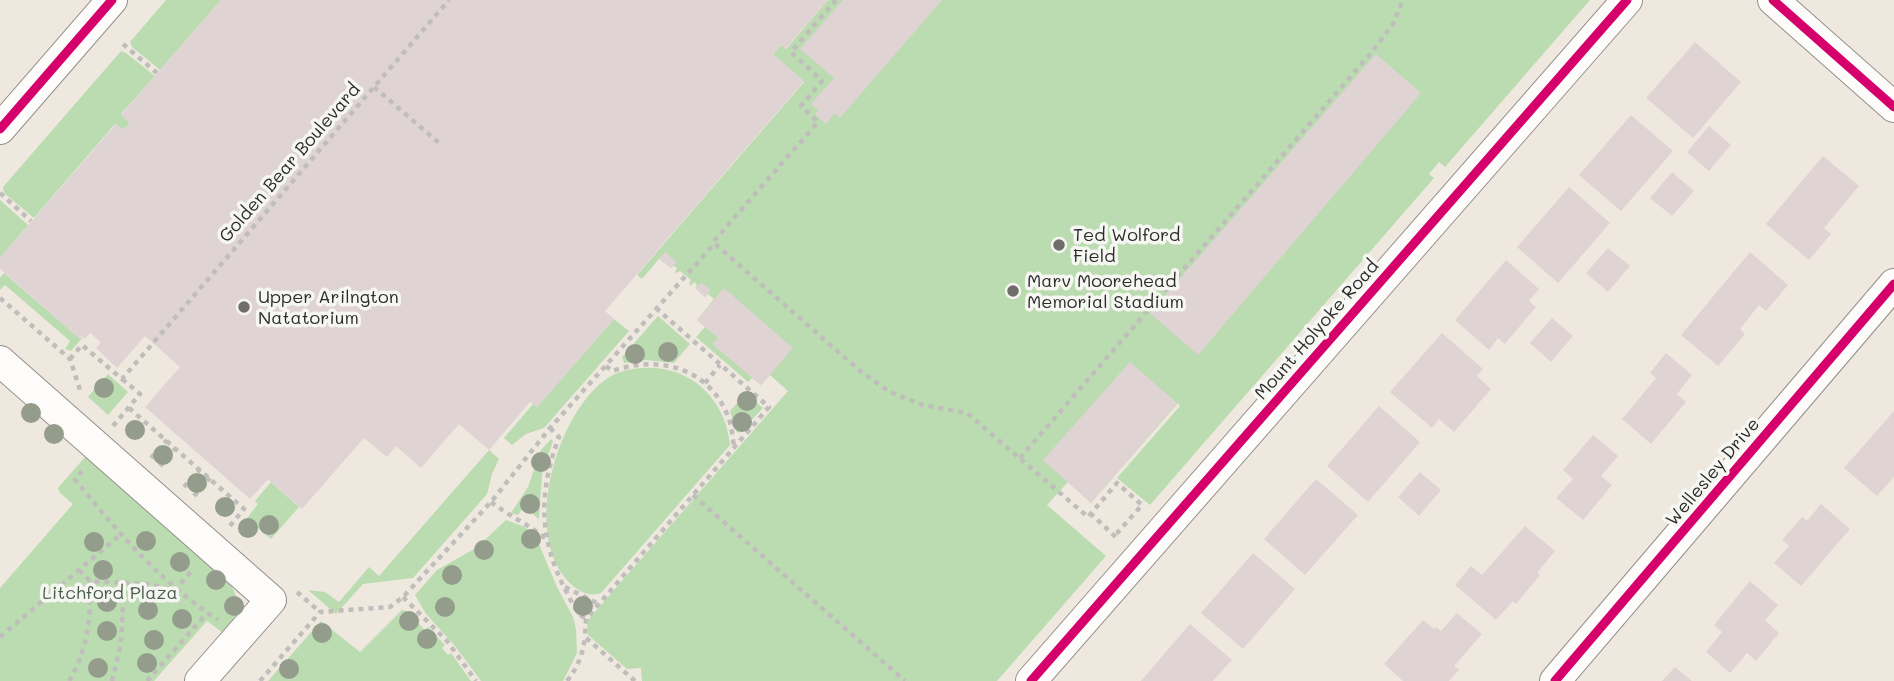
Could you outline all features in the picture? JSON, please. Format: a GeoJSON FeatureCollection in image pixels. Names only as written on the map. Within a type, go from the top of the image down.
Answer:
{"type":"FeatureCollection","features":[{"type":"Feature","properties":{"kind":"street"},"geometry":{"type":"LineString","coordinates":[[0,129],[112,0]]}},
{"type":"Feature","properties":{"kind":"street","name":"Mount Holyoke Road"},"geometry":{"type":"LineString","coordinates":[[1031,681],[1626,0]]}},
{"type":"Feature","properties":{"kind":"street"},"geometry":{"type":"LineString","coordinates":[[1773,0],[1894,107]]}},
{"type":"Feature","properties":{"kind":"street","name":"Wellesley Drive"},"geometry":{"type":"LineString","coordinates":[[1555,681],[1894,284]]}},
{"type":"Feature","properties":{"kind":"street"},"geometry":{"type":"LineString","coordinates":[[0,360],[271,600],[200,681]]}},
{"type":"Feature","properties":{"kind":"path"},"geometry":{"type":"LineString","coordinates":[[260,681],[320,612],[390,607],[403,597],[491,502],[550,428],[715,243],[713,242],[818,122],[801,106],[822,80],[791,52],[836,0]]}},
{"type":"Feature","properties":{"kind":"path"},"geometry":{"type":"LineString","coordinates":[[1020,458],[1371,53],[1393,24],[1403,0]]}},
{"type":"Feature","properties":{"kind":"path"},"geometry":{"type":"LineString","coordinates":[[123,44],[157,73]]}},
{"type":"Feature","properties":{"kind":"path"},"geometry":{"type":"LineString","coordinates":[[374,87],[439,143]]}},
{"type":"Feature","properties":{"kind":"path"},"geometry":{"type":"LineString","coordinates":[[0,193],[32,221]]}},
{"type":"Feature","properties":{"kind":"path"},"geometry":{"type":"LineString","coordinates":[[715,243],[870,378],[890,392],[923,405],[967,412],[1088,517],[1090,513],[1117,483],[1142,505],[1118,532],[1123,540],[1090,513]]}},
{"type":"Feature","properties":{"kind":"path"},"geometry":{"type":"LineString","coordinates":[[567,681],[582,657],[586,619],[769,407],[657,309]]}},
{"type":"Feature","properties":{"kind":"path"},"geometry":{"type":"LineString","coordinates":[[70,359],[82,345],[140,394],[111,429]]}},
{"type":"Feature","properties":{"kind":"path"},"geometry":{"type":"LineString","coordinates":[[606,366],[612,372],[647,363],[671,365],[690,373],[718,396],[729,416],[734,447]]}},
{"type":"Feature","properties":{"kind":"path"},"geometry":{"type":"LineString","coordinates":[[705,383],[720,365]]}},
{"type":"Feature","properties":{"kind":"path"},"geometry":{"type":"LineString","coordinates":[[129,408],[244,509],[227,530]]}},
{"type":"Feature","properties":{"kind":"path"},"geometry":{"type":"LineString","coordinates":[[550,428],[559,437],[548,466],[544,529],[552,563],[578,614],[586,619]]}},
{"type":"Feature","properties":{"kind":"path"},"geometry":{"type":"LineString","coordinates":[[148,461],[167,440]]}},
{"type":"Feature","properties":{"kind":"path"},"geometry":{"type":"LineString","coordinates":[[157,469],[176,448]]}},
{"type":"Feature","properties":{"kind":"path"},"geometry":{"type":"LineString","coordinates":[[181,490],[200,469]]}},
{"type":"Feature","properties":{"kind":"path"},"geometry":{"type":"LineString","coordinates":[[83,470],[75,480],[121,534],[175,590],[241,635]]}},
{"type":"Feature","properties":{"kind":"path"},"geometry":{"type":"LineString","coordinates":[[191,499],[210,478]]}},
{"type":"Feature","properties":{"kind":"path"},"geometry":{"type":"LineString","coordinates":[[693,495],[905,681]]}},
{"type":"Feature","properties":{"kind":"path"},"geometry":{"type":"LineString","coordinates":[[491,502],[510,517],[529,524],[546,539]]}},
{"type":"Feature","properties":{"kind":"path"},"geometry":{"type":"LineString","coordinates":[[0,637],[121,534]]}},
{"type":"Feature","properties":{"kind":"path"},"geometry":{"type":"LineString","coordinates":[[175,590],[196,566]]}},
{"type":"Feature","properties":{"kind":"path"},"geometry":{"type":"LineString","coordinates":[[69,681],[79,662],[88,633],[90,615],[90,581],[79,569]]}},
{"type":"Feature","properties":{"kind":"path"},"geometry":{"type":"LineString","coordinates":[[90,581],[149,584],[175,590]]}},
{"type":"Feature","properties":{"kind":"path"},"geometry":{"type":"LineString","coordinates":[[112,681],[121,643],[124,582]]}},
{"type":"Feature","properties":{"kind":"path"},"geometry":{"type":"LineString","coordinates":[[564,587],[599,604]]}},
{"type":"Feature","properties":{"kind":"path"},"geometry":{"type":"LineString","coordinates":[[403,597],[447,641],[476,681]]}},
{"type":"Feature","properties":{"kind":"path"},"geometry":{"type":"LineString","coordinates":[[147,681],[207,612]]}},
{"type":"Feature","properties":{"kind":"path"},"geometry":{"type":"LineString","coordinates":[[585,638],[635,681]]}},
{"type":"Feature","properties":{"kind":"green space"},"geometry":{"type":"Polygon","coordinates":[[[166,0],[221,0],[160,70],[132,47],[130,42],[166,0]]]}},
{"type":"Feature","properties":{"kind":"green space","name":"Marv Moorehead Memorial Stadium"},"geometry":{"type":"Polygon","coordinates":[[[828,0],[1590,0],[1445,167],[1439,162],[1429,174],[1434,178],[1150,505],[1117,478],[1180,406],[1178,403],[1091,503],[1068,482],[1047,505],[1106,556],[997,681],[642,681],[641,668],[627,669],[588,635],[587,621],[788,391],[770,375],[761,385],[752,378],[748,382],[696,337],[705,327],[697,320],[714,299],[708,294],[705,297],[695,288],[697,285],[694,282],[691,286],[691,280],[680,271],[675,272],[677,268],[671,268],[659,259],[642,279],[637,275],[804,82],[773,54],[781,45],[786,49],[828,0]]]}},
{"type":"Feature","properties":{"kind":"green space"},"geometry":{"type":"Polygon","coordinates":[[[121,51],[155,76],[121,114],[130,123],[123,130],[115,124],[34,218],[4,193],[3,187],[121,51]]]}},
{"type":"Feature","properties":{"kind":"green space"},"geometry":{"type":"Polygon","coordinates":[[[0,200],[28,225],[0,258],[0,200]]]}},
{"type":"Feature","properties":{"kind":"green space"},"geometry":{"type":"Polygon","coordinates":[[[4,273],[79,338],[83,337],[71,351],[65,349],[70,341],[5,285],[0,290],[0,278],[4,273]]]}},
{"type":"Feature","properties":{"kind":"green space"},"geometry":{"type":"Polygon","coordinates":[[[658,316],[690,344],[674,363],[645,360],[624,363],[622,357],[658,316]]]}},
{"type":"Feature","properties":{"kind":"green space"},"geometry":{"type":"Polygon","coordinates":[[[614,319],[629,331],[544,428],[526,434],[512,445],[504,438],[533,404],[537,407],[614,319]]]}},
{"type":"Feature","properties":{"kind":"green space"},"geometry":{"type":"Polygon","coordinates":[[[656,368],[685,376],[707,393],[723,416],[730,445],[601,593],[586,593],[577,589],[559,569],[549,543],[546,514],[558,451],[571,422],[587,398],[605,380],[630,369],[656,368]]]}},
{"type":"Feature","properties":{"kind":"green space"},"geometry":{"type":"Polygon","coordinates":[[[108,374],[128,392],[108,415],[88,397],[108,374]]]}},
{"type":"Feature","properties":{"kind":"green space"},"geometry":{"type":"Polygon","coordinates":[[[746,393],[763,408],[739,433],[730,411],[746,393]]]}},
{"type":"Feature","properties":{"kind":"green space"},"geometry":{"type":"Polygon","coordinates":[[[551,439],[553,441],[542,475],[539,519],[524,507],[518,515],[511,513],[528,487],[541,450],[551,439]]]}},
{"type":"Feature","properties":{"kind":"green space"},"geometry":{"type":"Polygon","coordinates":[[[489,450],[499,459],[487,494],[413,578],[363,584],[336,614],[308,590],[325,592],[339,602],[369,567],[379,576],[489,450]]]}},
{"type":"Feature","properties":{"kind":"green space","name":"Litchford Plaza"},"geometry":{"type":"Polygon","coordinates":[[[85,457],[226,578],[237,600],[236,613],[223,633],[207,621],[154,681],[0,681],[0,588],[73,504],[58,488],[85,457]]]}},
{"type":"Feature","properties":{"kind":"green space"},"geometry":{"type":"Polygon","coordinates":[[[271,482],[299,507],[271,539],[247,518],[258,504],[255,501],[271,482]]]}},
{"type":"Feature","properties":{"kind":"green space"},"geometry":{"type":"Polygon","coordinates":[[[506,520],[525,527],[536,537],[573,617],[577,653],[563,681],[481,681],[455,646],[426,614],[415,595],[437,570],[476,548],[506,520]]]}},
{"type":"Feature","properties":{"kind":"green space"},"geometry":{"type":"Polygon","coordinates":[[[402,610],[412,613],[420,620],[418,623],[425,630],[428,627],[445,645],[442,648],[448,655],[451,653],[471,681],[268,681],[321,621],[360,652],[402,610]]]}},
{"type":"Feature","properties":{"kind":"building"},"geometry":{"type":"Polygon","coordinates":[[[221,0],[828,0],[785,49],[781,45],[773,54],[804,81],[605,311],[614,319],[537,407],[530,402],[489,450],[459,424],[421,468],[396,446],[387,457],[364,438],[302,509],[268,479],[250,499],[145,407],[180,367],[145,336],[117,368],[96,348],[101,342],[90,333],[85,339],[81,336],[79,338],[0,269],[0,258],[116,124],[123,130],[130,123],[121,115],[221,0]]]}},
{"type":"Feature","properties":{"kind":"building"},"geometry":{"type":"Polygon","coordinates":[[[843,0],[942,0],[840,118],[835,113],[826,124],[815,114],[818,110],[811,104],[834,78],[800,49],[843,0]]]}},
{"type":"Feature","properties":{"kind":"building"},"geometry":{"type":"Polygon","coordinates":[[[1695,42],[1741,82],[1693,138],[1646,98],[1695,42]]]}},
{"type":"Feature","properties":{"kind":"building"},"geometry":{"type":"Polygon","coordinates":[[[1376,54],[1421,93],[1198,355],[1150,313],[1376,54]]]}},
{"type":"Feature","properties":{"kind":"building"},"geometry":{"type":"Polygon","coordinates":[[[1631,115],[1673,151],[1621,211],[1579,175],[1631,115]]]}},
{"type":"Feature","properties":{"kind":"building"},"geometry":{"type":"Polygon","coordinates":[[[1709,126],[1731,145],[1709,171],[1687,152],[1709,126]]]}},
{"type":"Feature","properties":{"kind":"building"},"geometry":{"type":"Polygon","coordinates":[[[1823,156],[1859,186],[1824,228],[1831,234],[1809,260],[1766,224],[1823,156]]]}},
{"type":"Feature","properties":{"kind":"building"},"geometry":{"type":"Polygon","coordinates":[[[1672,172],[1694,191],[1672,216],[1650,198],[1672,172]]]}},
{"type":"Feature","properties":{"kind":"building"},"geometry":{"type":"Polygon","coordinates":[[[1569,187],[1610,223],[1558,283],[1517,247],[1569,187]]]}},
{"type":"Feature","properties":{"kind":"building"},"geometry":{"type":"Polygon","coordinates":[[[1608,248],[1630,266],[1608,292],[1586,273],[1608,248]]]}},
{"type":"Feature","properties":{"kind":"building"},"geometry":{"type":"Polygon","coordinates":[[[665,252],[677,262],[671,268],[659,259],[665,252]]]}},
{"type":"Feature","properties":{"kind":"building"},"geometry":{"type":"Polygon","coordinates":[[[1750,252],[1788,285],[1766,311],[1759,305],[1740,329],[1745,334],[1718,366],[1681,335],[1750,252]]]}},
{"type":"Feature","properties":{"kind":"building"},"geometry":{"type":"Polygon","coordinates":[[[1506,260],[1539,289],[1529,301],[1536,307],[1505,344],[1498,338],[1489,350],[1455,320],[1506,260]]]}},
{"type":"Feature","properties":{"kind":"building"},"geometry":{"type":"Polygon","coordinates":[[[702,283],[711,290],[705,297],[695,288],[702,283]]]}},
{"type":"Feature","properties":{"kind":"building"},"geometry":{"type":"Polygon","coordinates":[[[724,288],[793,348],[761,385],[712,344],[718,338],[697,320],[724,288]]]}},
{"type":"Feature","properties":{"kind":"building"},"geometry":{"type":"Polygon","coordinates":[[[1552,318],[1573,336],[1551,362],[1530,343],[1552,318]]]}},
{"type":"Feature","properties":{"kind":"building"},"geometry":{"type":"Polygon","coordinates":[[[1442,333],[1483,369],[1477,376],[1491,389],[1454,432],[1439,419],[1432,428],[1390,392],[1442,333]]]}},
{"type":"Feature","properties":{"kind":"building"},"geometry":{"type":"Polygon","coordinates":[[[1666,353],[1692,375],[1677,394],[1686,402],[1651,444],[1622,419],[1656,378],[1650,373],[1666,353]]]}},
{"type":"Feature","properties":{"kind":"building"},"geometry":{"type":"Polygon","coordinates":[[[1130,362],[1177,403],[1091,503],[1043,460],[1130,362]]]}},
{"type":"Feature","properties":{"kind":"building"},"geometry":{"type":"Polygon","coordinates":[[[1379,406],[1420,442],[1368,502],[1327,466],[1379,406]]]}},
{"type":"Feature","properties":{"kind":"building"},"geometry":{"type":"Polygon","coordinates":[[[1894,411],[1894,477],[1877,496],[1844,468],[1894,411]]]}},
{"type":"Feature","properties":{"kind":"building"},"geometry":{"type":"Polygon","coordinates":[[[1593,435],[1618,456],[1601,476],[1612,485],[1583,520],[1556,498],[1573,479],[1563,470],[1593,435]]]}},
{"type":"Feature","properties":{"kind":"building"},"geometry":{"type":"Polygon","coordinates":[[[1420,472],[1441,490],[1419,516],[1398,497],[1420,472]]]}},
{"type":"Feature","properties":{"kind":"building"},"geometry":{"type":"Polygon","coordinates":[[[1316,479],[1358,515],[1305,575],[1264,539],[1316,479]]]}},
{"type":"Feature","properties":{"kind":"building"},"geometry":{"type":"Polygon","coordinates":[[[1821,504],[1850,529],[1801,586],[1774,563],[1789,546],[1782,540],[1802,517],[1807,521],[1821,504]]]}},
{"type":"Feature","properties":{"kind":"building"},"geometry":{"type":"Polygon","coordinates":[[[1525,526],[1555,551],[1537,573],[1540,575],[1516,604],[1513,601],[1496,620],[1455,585],[1471,566],[1482,575],[1525,526]]]}},
{"type":"Feature","properties":{"kind":"building"},"geometry":{"type":"Polygon","coordinates":[[[1253,553],[1295,589],[1243,649],[1201,613],[1253,553]]]}},
{"type":"Feature","properties":{"kind":"building"},"geometry":{"type":"Polygon","coordinates":[[[1750,581],[1778,605],[1765,620],[1779,633],[1756,661],[1747,653],[1730,673],[1706,652],[1722,632],[1714,625],[1750,581]]]}},
{"type":"Feature","properties":{"kind":"building"},"geometry":{"type":"Polygon","coordinates":[[[1457,613],[1482,634],[1454,666],[1459,670],[1449,681],[1403,681],[1384,664],[1423,620],[1441,631],[1457,613]]]}},
{"type":"Feature","properties":{"kind":"building"},"geometry":{"type":"Polygon","coordinates":[[[1190,624],[1232,660],[1213,681],[1141,681],[1190,624]]]}},
{"type":"Feature","properties":{"kind":"building"},"geometry":{"type":"Polygon","coordinates":[[[1675,667],[1692,681],[1662,681],[1675,667]]]}},
{"type":"Feature","properties":{"kind":"cycle path"},"geometry":{"type":"LineString","coordinates":[[0,129],[112,0]]}},
{"type":"Feature","properties":{"kind":"cycle path"},"geometry":{"type":"LineString","coordinates":[[1031,681],[1627,0]]}},
{"type":"Feature","properties":{"kind":"cycle path"},"geometry":{"type":"LineString","coordinates":[[1773,0],[1894,107]]}},
{"type":"Feature","properties":{"kind":"cycle path"},"geometry":{"type":"LineString","coordinates":[[1555,681],[1894,284]]}},
{"type":"Feature","properties":{"kind":"place","name":"Ted Wolford Field"},"geometry":{"type":"Point","coordinates":[1059,245]}},
{"type":"Feature","properties":{"kind":"place","name":"Marv Moorehead Memorial Stadium"},"geometry":{"type":"Point","coordinates":[1013,291]}},
{"type":"Feature","properties":{"kind":"place","name":"Upper Arilngton Natatorium"},"geometry":{"type":"Point","coordinates":[244,307]}}]}
